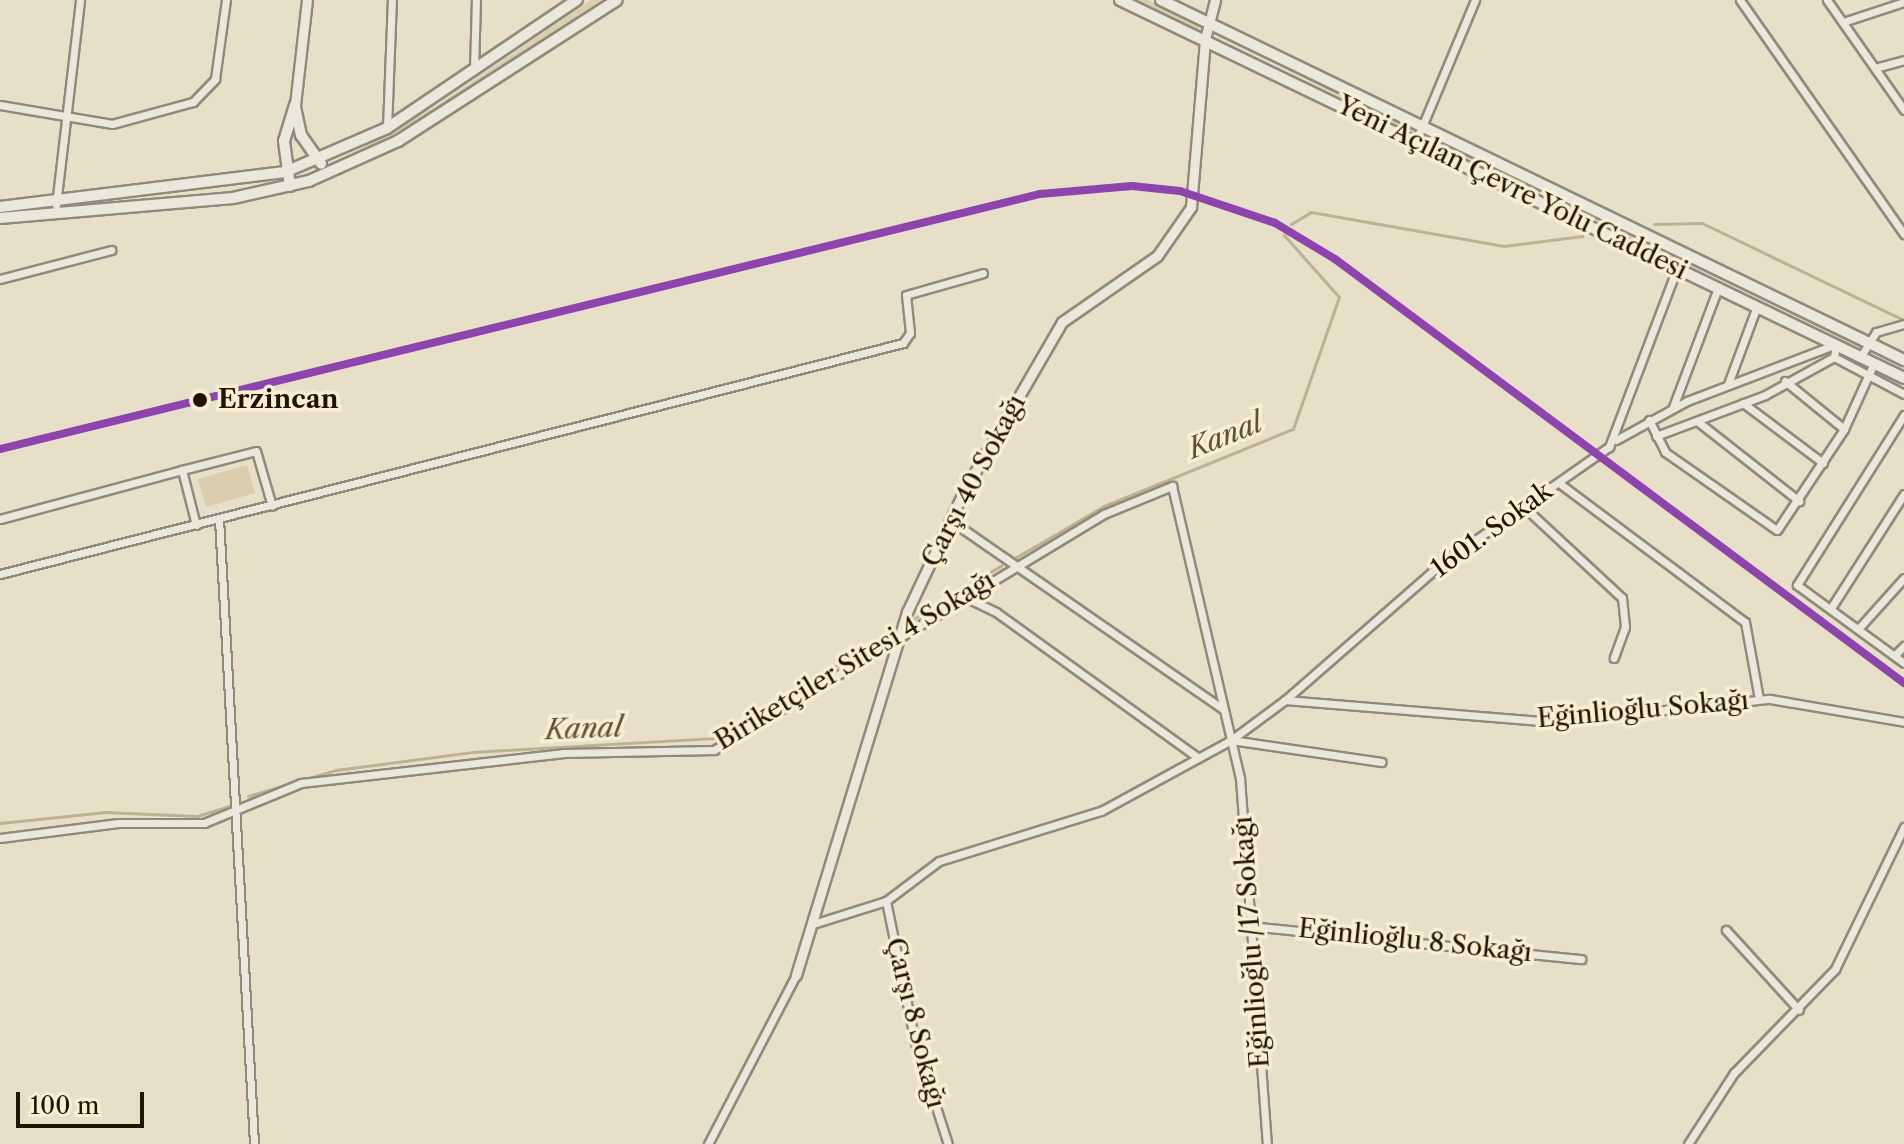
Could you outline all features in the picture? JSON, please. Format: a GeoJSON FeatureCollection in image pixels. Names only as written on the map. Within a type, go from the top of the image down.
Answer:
{"type":"FeatureCollection","features":[{"type":"Feature","properties":{"kind":"main road"},"geometry":{"type":"LineString","coordinates":[[0,207],[56,205],[285,172],[387,128],[474,73],[577,0]]}},
{"type":"Feature","properties":{"kind":"main road"},"geometry":{"type":"LineString","coordinates":[[0,218],[290,186],[324,175],[415,131],[617,0]]}},
{"type":"Feature","properties":{"kind":"main road","name":"Yeni Açılan Çevre Yolu Caddesi"},"geometry":{"type":"LineString","coordinates":[[1120,0],[1904,378]]}},
{"type":"Feature","properties":{"kind":"main road","name":"Yeni Açılan Çevre Yolu Caddesi"},"geometry":{"type":"LineString","coordinates":[[1161,0],[1904,360]]}},
{"type":"Feature","properties":{"kind":"main road"},"geometry":{"type":"LineString","coordinates":[[295,105],[301,135],[319,159],[324,175]]}},
{"type":"Feature","properties":{"kind":"main road"},"geometry":{"type":"LineString","coordinates":[[290,186],[285,172],[284,141],[295,105]]}},
{"type":"Feature","properties":{"kind":"street"},"geometry":{"type":"LineString","coordinates":[[56,205],[61,120],[80,0]]}},
{"type":"Feature","properties":{"kind":"street"},"geometry":{"type":"LineString","coordinates":[[0,105],[61,120],[124,122],[193,102],[215,79],[226,0]]}},
{"type":"Feature","properties":{"kind":"street"},"geometry":{"type":"LineString","coordinates":[[295,105],[307,0]]}},
{"type":"Feature","properties":{"kind":"street"},"geometry":{"type":"LineString","coordinates":[[387,128],[392,0]]}},
{"type":"Feature","properties":{"kind":"street"},"geometry":{"type":"LineString","coordinates":[[474,73],[476,0]]}},
{"type":"Feature","properties":{"kind":"street"},"geometry":{"type":"LineString","coordinates":[[556,14],[557,0]]}},
{"type":"Feature","properties":{"kind":"street","name":"Çarşı 40 Sokağı"},"geometry":{"type":"LineString","coordinates":[[796,975],[901,638],[950,520],[1062,322],[1157,256],[1183,225],[1198,179],[1205,39],[1215,0]]}},
{"type":"Feature","properties":{"kind":"street"},"geometry":{"type":"LineString","coordinates":[[1416,141],[1475,0]]}},
{"type":"Feature","properties":{"kind":"street"},"geometry":{"type":"LineString","coordinates":[[1740,0],[1904,234]]}},
{"type":"Feature","properties":{"kind":"street"},"geometry":{"type":"LineString","coordinates":[[1827,0],[1904,110]]}},
{"type":"Feature","properties":{"kind":"street"},"geometry":{"type":"LineString","coordinates":[[1843,22],[1904,2]]}},
{"type":"Feature","properties":{"kind":"street"},"geometry":{"type":"LineString","coordinates":[[1875,68],[1904,60]]}},
{"type":"Feature","properties":{"kind":"street"},"geometry":{"type":"LineString","coordinates":[[0,279],[111,250]]}},
{"type":"Feature","properties":{"kind":"street"},"geometry":{"type":"LineString","coordinates":[[1616,440],[1677,268]]}},
{"type":"Feature","properties":{"kind":"street"},"geometry":{"type":"LineString","coordinates":[[0,574],[903,343],[910,333],[906,295],[983,273]]}},
{"type":"Feature","properties":{"kind":"street"},"geometry":{"type":"LineString","coordinates":[[1673,407],[1718,288]]}},
{"type":"Feature","properties":{"kind":"street"},"geometry":{"type":"LineString","coordinates":[[1728,384],[1757,306]]}},
{"type":"Feature","properties":{"kind":"street"},"geometry":{"type":"LineString","coordinates":[[1861,356],[1880,329],[1904,324]]}},
{"type":"Feature","properties":{"kind":"street"},"geometry":{"type":"LineString","coordinates":[[1834,357],[1836,344]]}},
{"type":"Feature","properties":{"kind":"street","name":"1601. Sokak"},"geometry":{"type":"LineString","coordinates":[[813,924],[886,901],[939,861],[1093,815],[1196,756],[1231,740],[1285,700],[1441,564],[1616,440],[1673,407],[1836,344]]}},
{"type":"Feature","properties":{"kind":"street"},"geometry":{"type":"LineString","coordinates":[[1834,357],[1904,394]]}},
{"type":"Feature","properties":{"kind":"street"},"geometry":{"type":"LineString","coordinates":[[1656,436],[1743,403],[1834,357]]}},
{"type":"Feature","properties":{"kind":"street"},"geometry":{"type":"LineString","coordinates":[[1649,420],[1656,436],[1700,479],[1766,528],[1780,529],[1844,429],[1874,363]]}},
{"type":"Feature","properties":{"kind":"street"},"geometry":{"type":"LineString","coordinates":[[1785,381],[1844,429]]}},
{"type":"Feature","properties":{"kind":"street"},"geometry":{"type":"LineString","coordinates":[[1743,403],[1823,463]]}},
{"type":"Feature","properties":{"kind":"street"},"geometry":{"type":"LineString","coordinates":[[1904,415],[1797,585],[1904,663]]}},
{"type":"Feature","properties":{"kind":"street"},"geometry":{"type":"LineString","coordinates":[[1697,421],[1799,501]]}},
{"type":"Feature","properties":{"kind":"street"},"geometry":{"type":"LineString","coordinates":[[0,519],[256,451],[272,506]]}},
{"type":"Feature","properties":{"kind":"street"},"geometry":{"type":"LineString","coordinates":[[182,470],[196,525]]}},
{"type":"Feature","properties":{"kind":"street"},"geometry":{"type":"LineString","coordinates":[[1559,483],[1745,622],[1759,699]]}},
{"type":"Feature","properties":{"kind":"street","name":"Biriketçiler Sitesi 4 Sokağı"},"geometry":{"type":"LineString","coordinates":[[0,838],[118,823],[204,823],[301,783],[564,753],[714,750],[1015,566],[1118,507],[1172,486]]}},
{"type":"Feature","properties":{"kind":"street","name":"Eğinlioğlu /17 Sokağı"},"geometry":{"type":"LineString","coordinates":[[1172,486],[1231,740],[1250,926],[1267,1144]]}},
{"type":"Feature","properties":{"kind":"street"},"geometry":{"type":"LineString","coordinates":[[1831,608],[1904,494]]}},
{"type":"Feature","properties":{"kind":"street"},"geometry":{"type":"LineString","coordinates":[[1523,506],[1622,598],[1625,627],[1614,658]]}},
{"type":"Feature","properties":{"kind":"street"},"geometry":{"type":"LineString","coordinates":[[219,519],[240,808],[254,1144]]}},
{"type":"Feature","properties":{"kind":"street"},"geometry":{"type":"LineString","coordinates":[[950,520],[1224,710]]}},
{"type":"Feature","properties":{"kind":"street"},"geometry":{"type":"LineString","coordinates":[[1859,628],[1904,578]]}},
{"type":"Feature","properties":{"kind":"street"},"geometry":{"type":"LineString","coordinates":[[963,596],[996,612],[1196,756]]}},
{"type":"Feature","properties":{"kind":"street"},"geometry":{"type":"LineString","coordinates":[[1895,655],[1904,646]]}},
{"type":"Feature","properties":{"kind":"street","name":"Eğinlioğlu Sokağı"},"geometry":{"type":"LineString","coordinates":[[1285,700],[1553,722],[1759,699],[1904,722]]}},
{"type":"Feature","properties":{"kind":"street"},"geometry":{"type":"LineString","coordinates":[[1231,740],[1381,762]]}},
{"type":"Feature","properties":{"kind":"street"},"geometry":{"type":"LineString","coordinates":[[1688,1144],[1734,1073],[1799,1010],[1835,969],[1904,827]]}},
{"type":"Feature","properties":{"kind":"street","name":"Çarşı 8 Sokağı"},"geometry":{"type":"LineString","coordinates":[[886,901],[915,1042],[948,1144]]}},
{"type":"Feature","properties":{"kind":"street","name":"Eğinlioğlu 8 Sokağı"},"geometry":{"type":"LineString","coordinates":[[1250,926],[1581,959]]}},
{"type":"Feature","properties":{"kind":"street"},"geometry":{"type":"LineString","coordinates":[[1726,930],[1799,1010]]}},
{"type":"Feature","properties":{"kind":"street"},"geometry":{"type":"LineString","coordinates":[[708,1144],[796,975]]}},
{"type":"Feature","properties":{"kind":"shaded area"},"geometry":{"type":"Polygon","coordinates":[[[591,0],[601,0],[435,112],[328,167],[432,109],[591,0]]]}},
{"type":"Feature","properties":{"kind":"shaded area"},"geometry":{"type":"Polygon","coordinates":[[[1135,0],[1148,0],[1201,25],[1197,30],[1135,0]]]}},
{"type":"Feature","properties":{"kind":"shaded area"},"geometry":{"type":"Polygon","coordinates":[[[1211,30],[1416,130],[1414,135],[1211,30]]]}},
{"type":"Feature","properties":{"kind":"shaded area"},"geometry":{"type":"Polygon","coordinates":[[[1425,133],[1500,169],[1498,173],[1423,137],[1425,133]]]}},
{"type":"Feature","properties":{"kind":"shaded area"},"geometry":{"type":"Polygon","coordinates":[[[1508,172],[1863,344],[1860,348],[1508,172]]]}},
{"type":"Feature","properties":{"kind":"shaded area"},"geometry":{"type":"Polygon","coordinates":[[[247,465],[255,493],[206,507],[198,479],[247,465]]]}},
{"type":"Feature","properties":{"kind":"waterway","name":"Kanal"},"geometry":{"type":"LineString","coordinates":[[1291,224],[1311,212],[1504,246],[1582,236]]}},
{"type":"Feature","properties":{"kind":"waterway","name":"Kanal"},"geometry":{"type":"LineString","coordinates":[[1654,224],[1702,223],[1904,320]]}},
{"type":"Feature","properties":{"kind":"waterway","name":"Kanal"},"geometry":{"type":"LineString","coordinates":[[1015,558],[1104,506],[1293,429],[1339,297],[1284,235]]}},
{"type":"Feature","properties":{"kind":"waterway","name":"Kanal"},"geometry":{"type":"LineString","coordinates":[[912,620],[1002,565]]}},
{"type":"Feature","properties":{"kind":"waterway","name":"Kanal"},"geometry":{"type":"LineString","coordinates":[[248,796],[336,770],[472,752],[713,738],[895,631]]}},
{"type":"Feature","properties":{"kind":"waterway","name":"Kanal"},"geometry":{"type":"LineString","coordinates":[[0,823],[105,812],[197,816],[232,805]]}},
{"type":"Feature","properties":{"kind":"transit line"},"geometry":{"type":"LineString","coordinates":[[0,449],[1040,194],[1132,186],[1180,191],[1275,223],[1335,259],[1904,683]]}},
{"type":"Feature","properties":{"kind":"place","name":"Erzincan"},"geometry":{"type":"Point","coordinates":[200,400]}}]}
